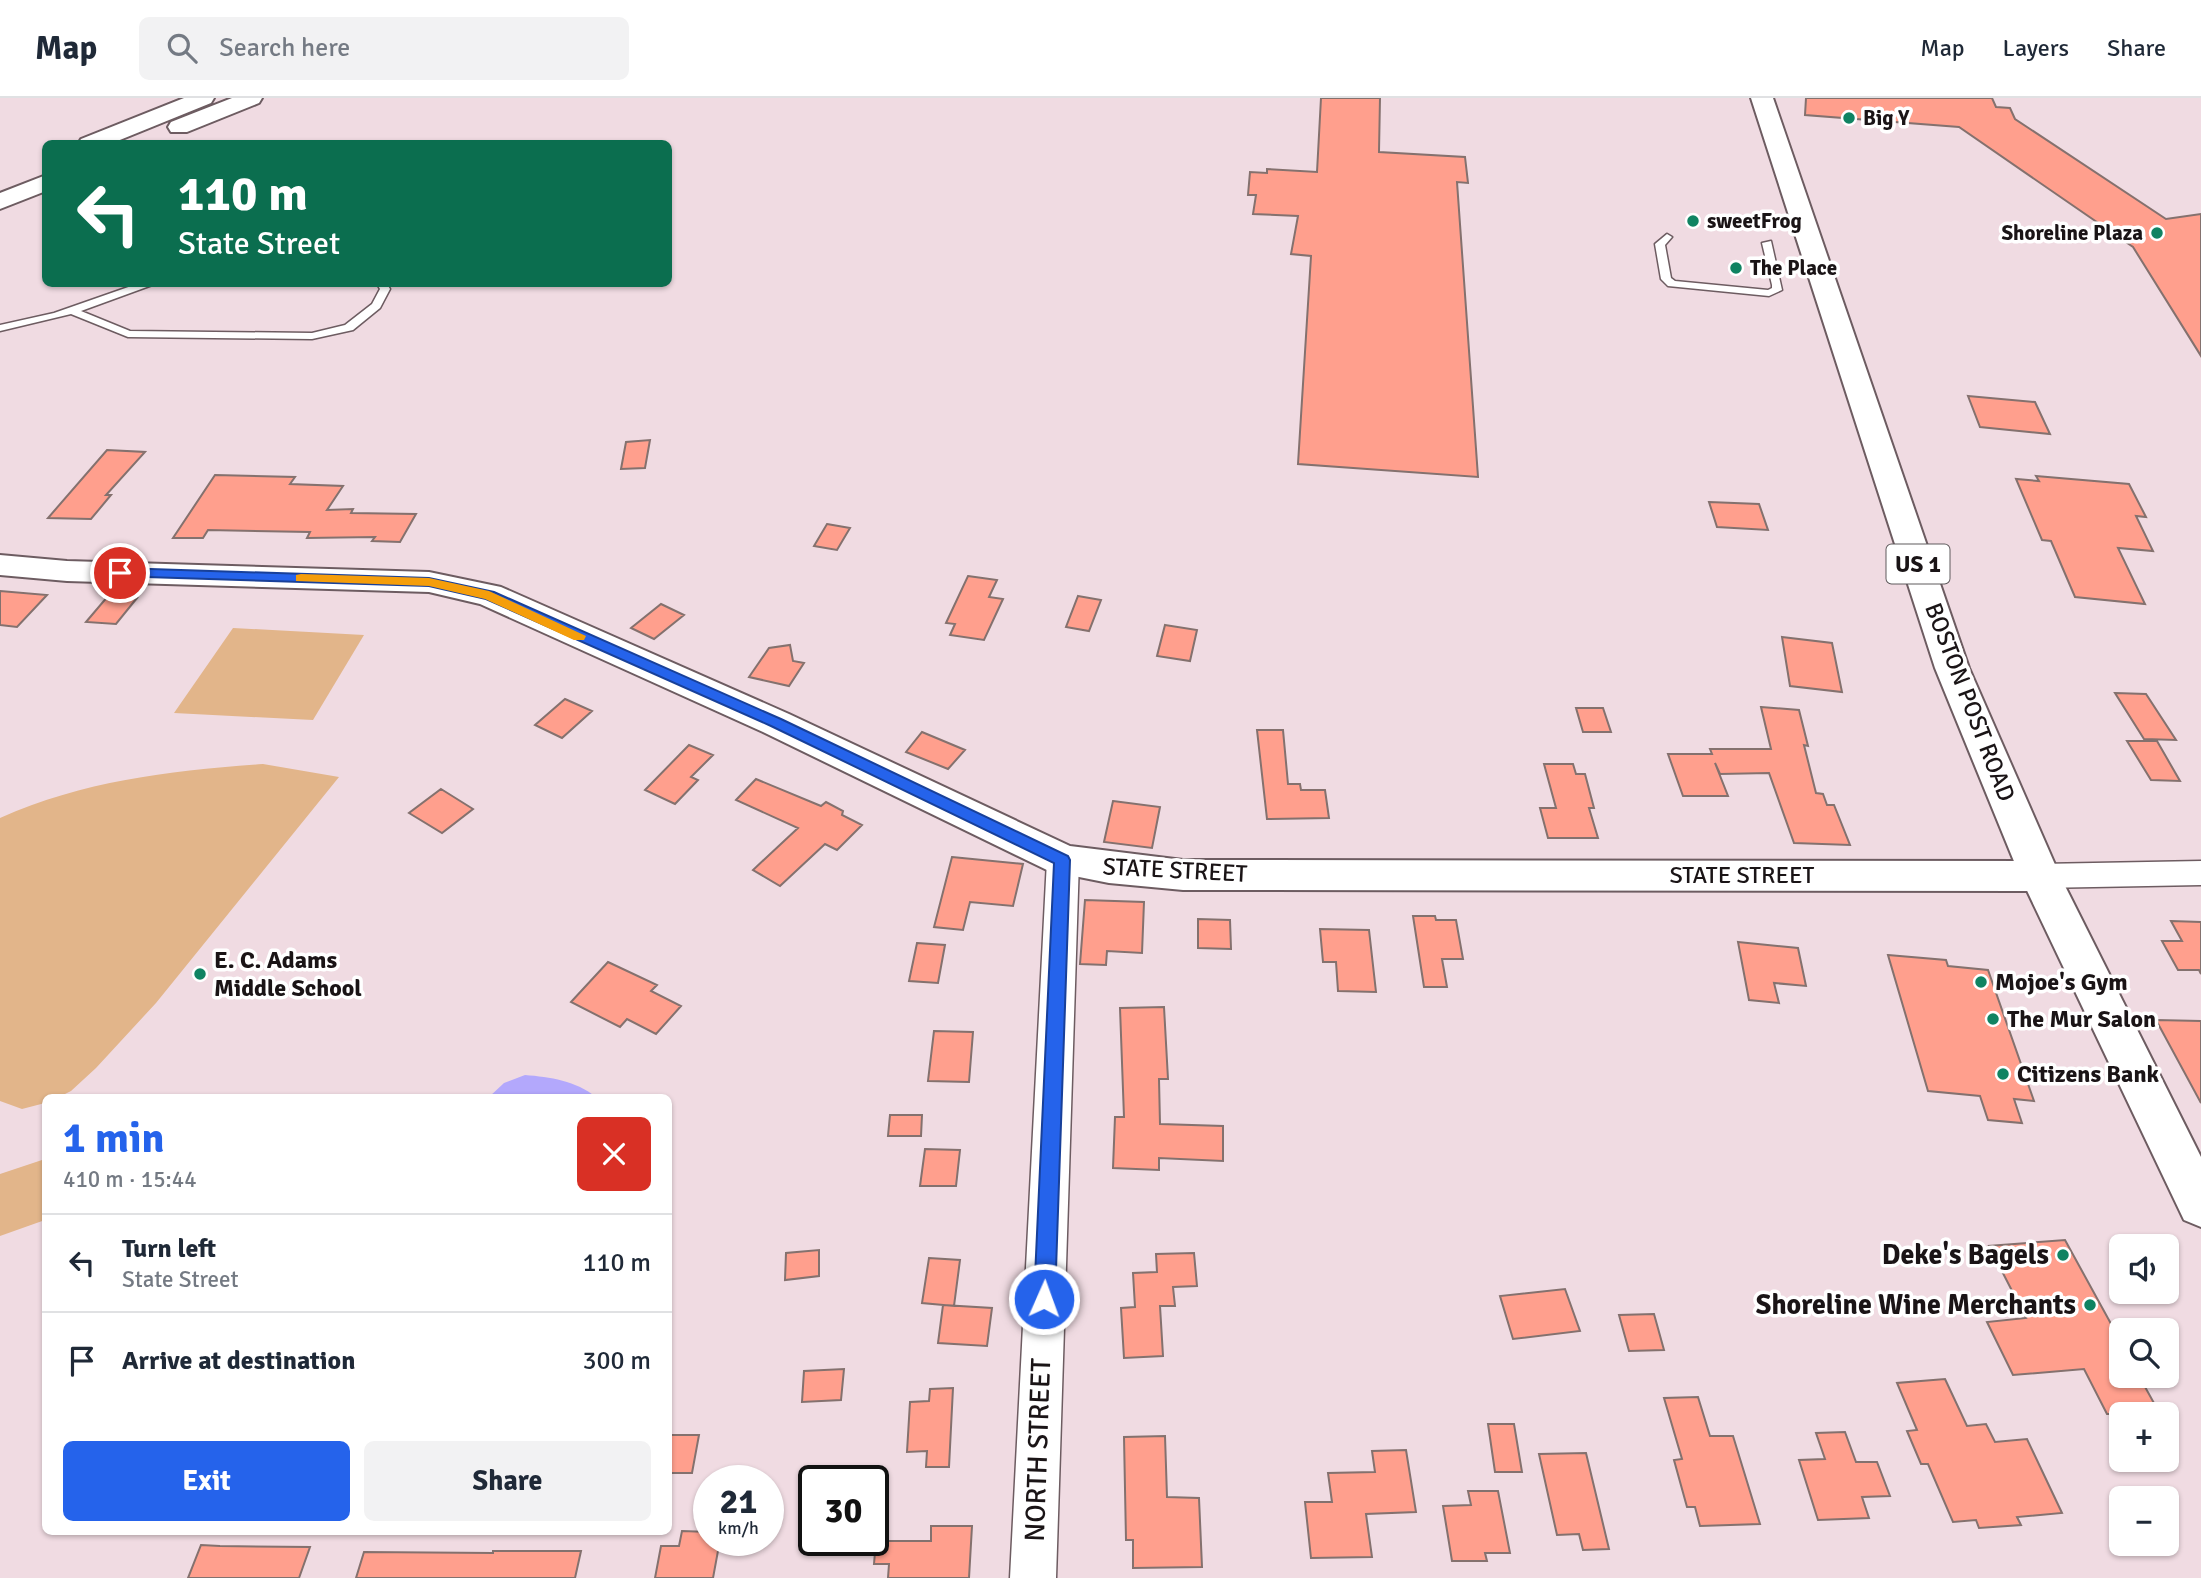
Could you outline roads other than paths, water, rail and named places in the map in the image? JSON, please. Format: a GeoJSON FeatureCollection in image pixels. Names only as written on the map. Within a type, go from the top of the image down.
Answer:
{"type":"FeatureCollection","features":[{"type":"Feature","properties":{"kind":"main road"},"geometry":{"type":"LineString","coordinates":[[99,140],[203,98]]}},
{"type":"Feature","properties":{"kind":"main road"},"geometry":{"type":"LineString","coordinates":[[148,140],[250,98]]}},
{"type":"Feature","properties":{"kind":"main road","name":"BOSTON POST ROAD"},"geometry":{"type":"LineString","coordinates":[[1762,98],[1952,668],[2040,876],[2201,1205]]}},
{"type":"Feature","properties":{"kind":"main road"},"geometry":{"type":"LineString","coordinates":[[0,181],[42,164]]}},
{"type":"Feature","properties":{"kind":"main road"},"geometry":{"type":"LineString","coordinates":[[0,202],[42,184]]}},
{"type":"Feature","properties":{"kind":"main road","name":"STATE STREET"},"geometry":{"type":"LineString","coordinates":[[0,565],[67,571],[429,582],[489,595],[776,723],[1062,860],[1109,868],[1183,874],[2040,876]]}},
{"type":"Feature","properties":{"kind":"street","name":"NORTH STREET"},"geometry":{"type":"LineString","coordinates":[[1033,1578],[1062,860]]}},
{"type":"Feature","properties":{"kind":"street","name":"STATE STREET"},"geometry":{"type":"LineString","coordinates":[[2040,876],[2201,873]]}},
{"type":"Feature","properties":{"kind":"lane"},"geometry":{"type":"LineString","coordinates":[[1667,237],[1660,244],[1666,279],[1672,284],[1769,293],[1777,290],[1777,285],[1767,243]]}},
{"type":"Feature","properties":{"kind":"lane"},"geometry":{"type":"LineString","coordinates":[[0,328],[72,311],[135,287]]}},
{"type":"Feature","properties":{"kind":"lane"},"geometry":{"type":"LineString","coordinates":[[72,311],[128,334],[312,336],[349,328],[376,306],[384,287]]}},
{"type":"Feature","properties":{"kind":"place","name":"Big Y"},"geometry":{"type":"Point","coordinates":[1849,118]}},
{"type":"Feature","properties":{"kind":"place","name":"sweetFrog"},"geometry":{"type":"Point","coordinates":[1693,221]}},
{"type":"Feature","properties":{"kind":"place","name":"Shoreline Plaza"},"geometry":{"type":"Point","coordinates":[2157,233]}},
{"type":"Feature","properties":{"kind":"place","name":"The Place"},"geometry":{"type":"Point","coordinates":[1736,268]}},
{"type":"Feature","properties":{"kind":"place","name":"E. C. Adams Middle School"},"geometry":{"type":"Point","coordinates":[200,974]}},
{"type":"Feature","properties":{"kind":"place","name":"Mojoe's Gym"},"geometry":{"type":"Point","coordinates":[1981,982]}},
{"type":"Feature","properties":{"kind":"place","name":"The Mur Salon"},"geometry":{"type":"Point","coordinates":[1993,1019]}},
{"type":"Feature","properties":{"kind":"place","name":"Citizens Bank"},"geometry":{"type":"Point","coordinates":[2003,1074]}},
{"type":"Feature","properties":{"kind":"place","name":"Deke's Bagels"},"geometry":{"type":"Point","coordinates":[2063,1255]}},
{"type":"Feature","properties":{"kind":"place","name":"Shoreline Wine Merchants"},"geometry":{"type":"Point","coordinates":[2090,1305]}}]}
